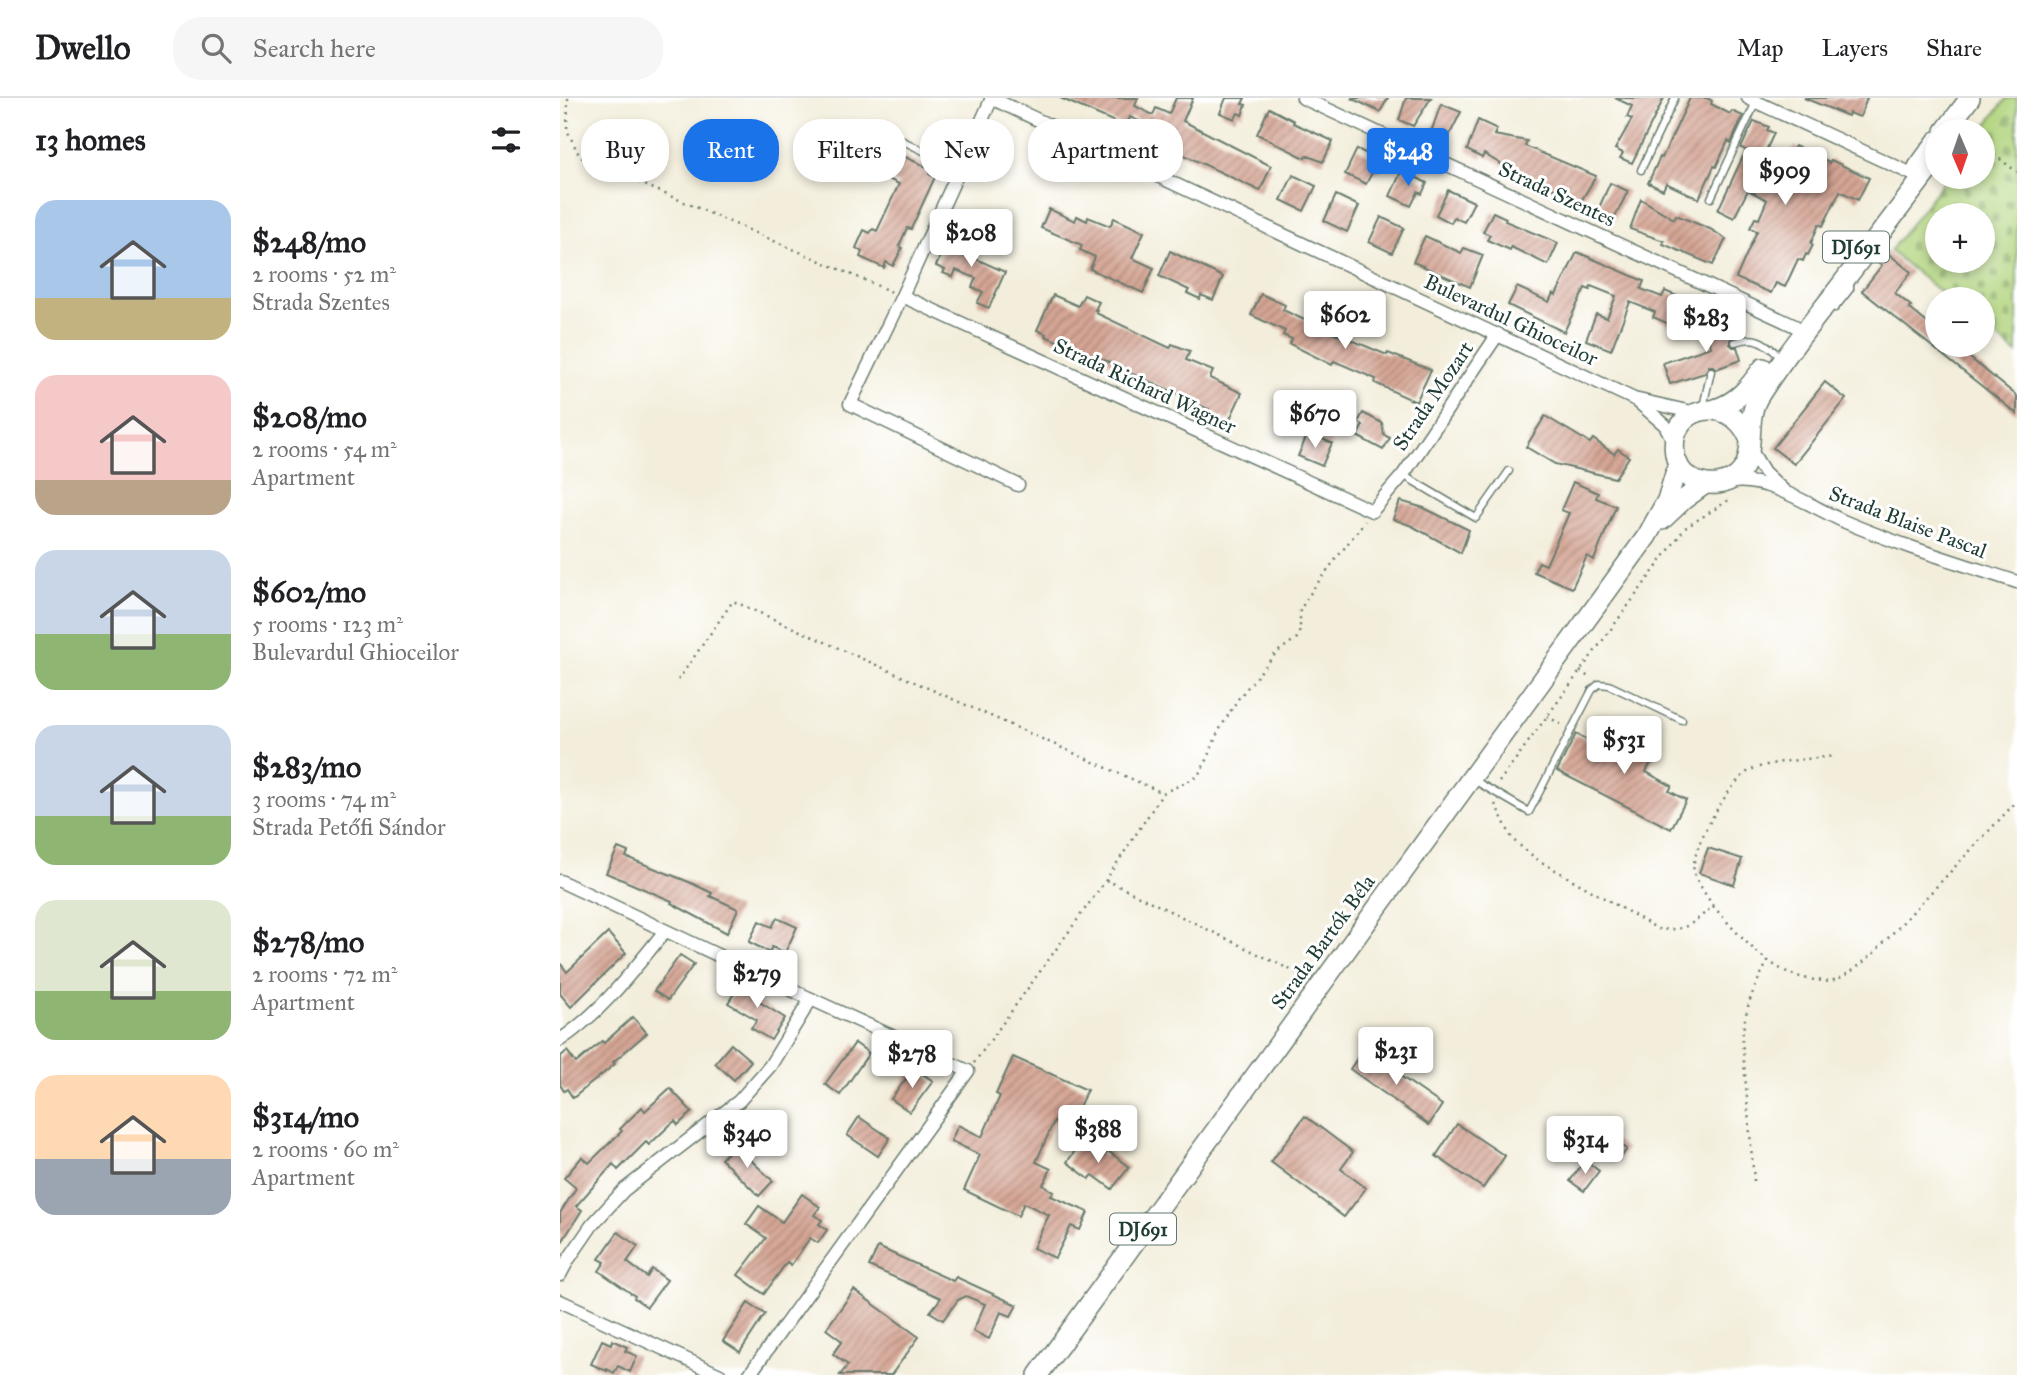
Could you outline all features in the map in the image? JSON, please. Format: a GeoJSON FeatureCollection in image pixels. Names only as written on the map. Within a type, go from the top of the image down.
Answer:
{"type":"FeatureCollection","features":[{"type":"Feature","properties":{"kind":"main road"},"geometry":{"type":"LineString","coordinates":[[1954,119],[1970,98]]}},
{"type":"Feature","properties":{"kind":"main road"},"geometry":{"type":"LineString","coordinates":[[1968,119],[1984,98]]}},
{"type":"Feature","properties":{"kind":"main road","name":"DJ691"},"geometry":{"type":"LineString","coordinates":[[1732,489],[1746,463],[1755,402],[1793,341],[1925,157]]}},
{"type":"Feature","properties":{"kind":"main road","name":"DJ691"},"geometry":{"type":"LineString","coordinates":[[1678,464],[1674,442],[1678,430],[1686,420],[1704,411],[1725,406],[1743,394],[1793,341],[1850,273],[1925,175]]}},
{"type":"Feature","properties":{"kind":"main road"},"geometry":{"type":"LineString","coordinates":[[1704,411],[1727,412],[1737,418],[1745,427],[1750,444]]}},
{"type":"Feature","properties":{"kind":"main road"},"geometry":{"type":"LineString","coordinates":[[1678,464],[1694,481],[1732,489]]}},
{"type":"Feature","properties":{"kind":"main road","name":"Strada Bartók Béla"},"geometry":{"type":"LineString","coordinates":[[1038,1375],[1647,536],[1667,500],[1678,464]]}},
{"type":"Feature","properties":{"kind":"main road","name":"Strada Bartók Béla"},"geometry":{"type":"LineString","coordinates":[[1647,536],[1683,500],[1705,484]]}},
{"type":"Feature","properties":{"kind":"street"},"geometry":{"type":"LineString","coordinates":[[983,119],[992,98]]}},
{"type":"Feature","properties":{"kind":"street","name":"Bulevardul Ghioceilor"},"geometry":{"type":"LineString","coordinates":[[992,98],[1634,399],[1665,425],[1674,442]]}},
{"type":"Feature","properties":{"kind":"street","name":"Strada Szentes"},"geometry":{"type":"LineString","coordinates":[[1303,98],[1793,341]]}},
{"type":"Feature","properties":{"kind":"street"},"geometry":{"type":"LineString","coordinates":[[1752,100],[1912,174]]}},
{"type":"Feature","properties":{"kind":"street"},"geometry":{"type":"LineString","coordinates":[[954,182],[850,404],[1018,485]]}},
{"type":"Feature","properties":{"kind":"street","name":"Strada Richard Wagner"},"geometry":{"type":"LineString","coordinates":[[902,296],[1373,511]]}},
{"type":"Feature","properties":{"kind":"street","name":"Strada Mozart"},"geometry":{"type":"LineString","coordinates":[[1373,511],[1403,475],[1498,334]]}},
{"type":"Feature","properties":{"kind":"street","name":"Bulevardul Ghioceilor"},"geometry":{"type":"LineString","coordinates":[[1634,399],[1704,411]]}},
{"type":"Feature","properties":{"kind":"street","name":"Strada Blaise Pascal"},"geometry":{"type":"LineString","coordinates":[[1750,444],[1764,472],[1787,493]]}},
{"type":"Feature","properties":{"kind":"street","name":"Strada Blaise Pascal"},"geometry":{"type":"LineString","coordinates":[[1732,489],[1740,481],[1787,493],[1843,521],[2017,582]]}},
{"type":"Feature","properties":{"kind":"street"},"geometry":{"type":"LineString","coordinates":[[560,881],[968,1071],[749,1375]]}},
{"type":"Feature","properties":{"kind":"street"},"geometry":{"type":"LineString","coordinates":[[560,1040],[592,1014],[665,931]]}},
{"type":"Feature","properties":{"kind":"street"},"geometry":{"type":"LineString","coordinates":[[560,1275],[592,1225],[624,1190],[739,1101],[770,1066],[811,999]]}},
{"type":"Feature","properties":{"kind":"street"},"geometry":{"type":"LineString","coordinates":[[560,1301],[720,1375]]}},
{"type":"Feature","properties":{"kind":"lane"},"geometry":{"type":"LineString","coordinates":[[1641,170],[1675,98]]}},
{"type":"Feature","properties":{"kind":"lane"},"geometry":{"type":"LineString","coordinates":[[1711,198],[1752,100]]}},
{"type":"Feature","properties":{"kind":"lane"},"geometry":{"type":"LineString","coordinates":[[1833,311],[1850,289],[1850,273]]}},
{"type":"Feature","properties":{"kind":"lane"},"geometry":{"type":"LineString","coordinates":[[1735,342],[1750,338],[1793,341]]}},
{"type":"Feature","properties":{"kind":"lane"},"geometry":{"type":"LineString","coordinates":[[1704,411],[1711,371]]}},
{"type":"Feature","properties":{"kind":"lane"},"geometry":{"type":"LineString","coordinates":[[1403,475],[1476,518],[1508,471]]}},
{"type":"Feature","properties":{"kind":"lane"},"geometry":{"type":"LineString","coordinates":[[1470,778],[1529,812],[1592,690],[1598,684],[1609,685],[1682,720]]}},
{"type":"Feature","properties":{"kind":"path"},"geometry":{"type":"LineString","coordinates":[[568,98],[567,130],[580,157],[902,296]]}},
{"type":"Feature","properties":{"kind":"path"},"geometry":{"type":"LineString","coordinates":[[1995,155],[2017,172]]}},
{"type":"Feature","properties":{"kind":"path"},"geometry":{"type":"LineString","coordinates":[[1713,906],[1684,928],[1658,929],[1538,860],[1513,840],[1495,805],[1492,791],[1685,528],[1732,489]]}},
{"type":"Feature","properties":{"kind":"path"},"geometry":{"type":"LineString","coordinates":[[968,1071],[1106,880],[1163,793],[1197,777],[1218,732],[1238,699],[1276,653],[1297,638],[1300,630],[1300,610],[1373,511]]}},
{"type":"Feature","properties":{"kind":"path"},"geometry":{"type":"LineString","coordinates":[[678,680],[733,601],[1163,793]]}},
{"type":"Feature","properties":{"kind":"path"},"geometry":{"type":"LineString","coordinates":[[1580,671],[1598,684]]}},
{"type":"Feature","properties":{"kind":"path"},"geometry":{"type":"LineString","coordinates":[[1547,716],[1571,730]]}},
{"type":"Feature","properties":{"kind":"path"},"geometry":{"type":"LineString","coordinates":[[1834,756],[1747,771],[1720,803],[1696,850],[1694,871],[1713,906],[1741,937],[1768,961],[1789,974],[1807,979],[1829,981],[1848,973],[1871,956],[2017,801]]}},
{"type":"Feature","properties":{"kind":"path"},"geometry":{"type":"LineString","coordinates":[[1106,880],[1297,973],[1317,989]]}},
{"type":"Feature","properties":{"kind":"path"},"geometry":{"type":"LineString","coordinates":[[1754,1181],[1742,1038],[1744,1016],[1750,996],[1768,961]]}},
{"type":"Feature","properties":{"kind":"green space"},"geometry":{"type":"Polygon","coordinates":[[[2007,98],[2017,98],[2017,354],[1995,336],[1995,287],[1934,287],[1890,251],[1925,206],[1925,273],[1995,273],[1995,203],[1927,203],[1938,189],[1995,189],[1995,119],[1991,119],[2007,98]]]}},
{"type":"Feature","properties":{"kind":"building"},"geometry":{"type":"Polygon","coordinates":[[[1060,98],[1138,98],[1135,106],[1153,115],[1156,108],[1169,114],[1176,98],[1193,98],[1183,121],[1130,117],[1108,119],[1060,98]]]}},
{"type":"Feature","properties":{"kind":"building"},"geometry":{"type":"Polygon","coordinates":[[[1226,98],[1245,98],[1242,104],[1246,105],[1242,115],[1238,113],[1235,119],[1220,113],[1226,98]]]}},
{"type":"Feature","properties":{"kind":"building"},"geometry":{"type":"Polygon","coordinates":[[[1351,98],[1388,98],[1380,112],[1351,98]]]}},
{"type":"Feature","properties":{"kind":"building"},"geometry":{"type":"Polygon","coordinates":[[[1406,98],[1431,98],[1413,126],[1399,120],[1406,98]]]}},
{"type":"Feature","properties":{"kind":"building"},"geometry":{"type":"Polygon","coordinates":[[[1615,98],[1664,98],[1632,163],[1620,158],[1623,153],[1615,149],[1632,119],[1627,117],[1632,106],[1615,98]]]}},
{"type":"Feature","properties":{"kind":"building"},"geometry":{"type":"Polygon","coordinates":[[[1690,98],[1707,98],[1712,101],[1711,104],[1730,114],[1732,111],[1743,116],[1731,143],[1728,141],[1716,167],[1714,166],[1699,199],[1666,183],[1663,190],[1648,183],[1690,98]]]}},
{"type":"Feature","properties":{"kind":"building"},"geometry":{"type":"Polygon","coordinates":[[[1804,98],[1867,98],[1860,117],[1849,113],[1848,116],[1804,98]]]}},
{"type":"Feature","properties":{"kind":"building"},"geometry":{"type":"Polygon","coordinates":[[[1441,104],[1461,112],[1446,142],[1430,135],[1441,104]]]}},
{"type":"Feature","properties":{"kind":"building"},"geometry":{"type":"Polygon","coordinates":[[[1269,108],[1294,121],[1293,123],[1333,141],[1323,162],[1306,155],[1305,158],[1257,134],[1269,108]]]}},
{"type":"Feature","properties":{"kind":"building"},"geometry":{"type":"Polygon","coordinates":[[[1478,120],[1497,129],[1494,135],[1527,141],[1525,146],[1596,176],[1580,203],[1514,172],[1484,154],[1482,158],[1467,150],[1478,120]]]}},
{"type":"Feature","properties":{"kind":"building"},"geometry":{"type":"Polygon","coordinates":[[[1183,121],[1271,166],[1260,191],[1183,154],[1183,121]]]}},
{"type":"Feature","properties":{"kind":"building"},"geometry":{"type":"Polygon","coordinates":[[[1754,121],[1769,127],[1767,130],[1774,133],[1758,168],[1779,178],[1795,146],[1829,163],[1831,160],[1869,178],[1858,200],[1840,191],[1823,226],[1819,224],[1808,255],[1806,254],[1803,261],[1798,259],[1785,287],[1776,283],[1771,293],[1736,278],[1757,231],[1750,228],[1755,218],[1759,219],[1767,200],[1748,190],[1734,218],[1718,210],[1746,150],[1741,148],[1754,121]]]}},
{"type":"Feature","properties":{"kind":"building"},"geometry":{"type":"Polygon","coordinates":[[[1357,149],[1382,161],[1377,173],[1373,171],[1366,184],[1345,174],[1357,149]]]}},
{"type":"Feature","properties":{"kind":"building"},"geometry":{"type":"Polygon","coordinates":[[[906,157],[920,164],[920,182],[933,182],[911,229],[907,228],[899,246],[902,248],[893,266],[886,262],[884,268],[860,257],[862,252],[856,248],[864,230],[870,233],[873,229],[877,231],[899,184],[895,182],[906,182],[906,157]]]}},
{"type":"Feature","properties":{"kind":"building"},"geometry":{"type":"Polygon","coordinates":[[[1402,170],[1427,183],[1422,194],[1418,192],[1411,206],[1390,196],[1402,170]]]}},
{"type":"Feature","properties":{"kind":"building"},"geometry":{"type":"Polygon","coordinates":[[[1293,175],[1316,186],[1304,211],[1281,200],[1293,175]]]}},
{"type":"Feature","properties":{"kind":"building"},"geometry":{"type":"Polygon","coordinates":[[[1610,183],[1628,191],[1614,219],[1597,212],[1610,183]]]}},
{"type":"Feature","properties":{"kind":"building"},"geometry":{"type":"Polygon","coordinates":[[[1448,190],[1474,202],[1464,222],[1454,217],[1451,223],[1436,215],[1448,190]]]}},
{"type":"Feature","properties":{"kind":"building"},"geometry":{"type":"Polygon","coordinates":[[[1336,195],[1359,206],[1347,232],[1324,221],[1336,195]]]}},
{"type":"Feature","properties":{"kind":"building"},"geometry":{"type":"Polygon","coordinates":[[[1641,199],[1674,219],[1676,215],[1726,239],[1713,265],[1663,244],[1664,241],[1630,229],[1641,199]]]}},
{"type":"Feature","properties":{"kind":"building"},"geometry":{"type":"Polygon","coordinates":[[[1049,209],[1075,221],[1077,216],[1087,221],[1088,217],[1110,226],[1114,218],[1144,232],[1132,258],[1154,268],[1143,293],[1090,269],[1095,257],[1080,250],[1082,245],[1041,228],[1049,209]]]}},
{"type":"Feature","properties":{"kind":"building"},"geometry":{"type":"Polygon","coordinates":[[[1493,212],[1506,218],[1505,221],[1558,243],[1548,265],[1511,247],[1510,250],[1487,240],[1490,235],[1483,232],[1493,212]]]}},
{"type":"Feature","properties":{"kind":"building"},"geometry":{"type":"Polygon","coordinates":[[[1381,217],[1404,228],[1392,253],[1369,242],[1381,217]]]}},
{"type":"Feature","properties":{"kind":"building"},"geometry":{"type":"Polygon","coordinates":[[[950,236],[978,249],[974,258],[1005,272],[989,308],[977,303],[983,292],[972,287],[976,278],[956,270],[953,277],[936,266],[950,236]]]}},
{"type":"Feature","properties":{"kind":"building"},"geometry":{"type":"Polygon","coordinates":[[[1425,236],[1461,253],[1464,248],[1483,255],[1470,287],[1413,262],[1425,236]]]}},
{"type":"Feature","properties":{"kind":"building"},"geometry":{"type":"Polygon","coordinates":[[[1170,251],[1223,277],[1213,300],[1201,295],[1200,299],[1187,293],[1189,290],[1159,276],[1170,251]]]}},
{"type":"Feature","properties":{"kind":"building"},"geometry":{"type":"Polygon","coordinates":[[[1885,251],[1911,272],[1895,293],[1925,321],[1925,341],[1862,291],[1882,265],[1877,262],[1885,251]]]}},
{"type":"Feature","properties":{"kind":"building"},"geometry":{"type":"Polygon","coordinates":[[[1577,252],[1644,281],[1641,289],[1662,297],[1665,291],[1691,302],[1678,328],[1653,317],[1655,312],[1630,302],[1611,350],[1586,340],[1596,314],[1607,318],[1616,296],[1591,286],[1590,290],[1585,288],[1564,332],[1508,305],[1517,287],[1549,302],[1553,293],[1556,295],[1577,252]]]}},
{"type":"Feature","properties":{"kind":"building"},"geometry":{"type":"Polygon","coordinates":[[[1261,294],[1285,305],[1283,310],[1313,324],[1431,370],[1416,402],[1375,383],[1376,379],[1334,361],[1332,365],[1290,344],[1292,339],[1283,335],[1285,331],[1251,315],[1261,294]]]}},
{"type":"Feature","properties":{"kind":"building"},"geometry":{"type":"Polygon","coordinates":[[[1053,295],[1078,306],[1084,295],[1099,302],[1096,313],[1170,348],[1172,344],[1190,351],[1186,360],[1213,371],[1210,378],[1242,393],[1229,421],[1180,397],[1181,395],[1118,368],[1119,366],[1045,336],[1046,334],[1037,330],[1053,295]]]}},
{"type":"Feature","properties":{"kind":"building"},"geometry":{"type":"Polygon","coordinates":[[[1727,317],[1733,337],[1730,344],[1737,347],[1741,360],[1716,369],[1709,366],[1705,373],[1670,384],[1663,363],[1711,347],[1703,325],[1727,317]]]}},
{"type":"Feature","properties":{"kind":"building"},"geometry":{"type":"Polygon","coordinates":[[[1945,357],[1969,357],[2017,396],[2017,414],[1945,357]]]}},
{"type":"Feature","properties":{"kind":"building"},"geometry":{"type":"Polygon","coordinates":[[[1825,382],[1846,399],[1794,464],[1773,448],[1825,382]]]}},
{"type":"Feature","properties":{"kind":"building"},"geometry":{"type":"Polygon","coordinates":[[[1363,413],[1382,423],[1384,435],[1390,438],[1383,450],[1357,436],[1363,425],[1358,422],[1363,413]]]}},
{"type":"Feature","properties":{"kind":"building"},"geometry":{"type":"Polygon","coordinates":[[[1545,416],[1590,443],[1593,439],[1614,454],[1618,449],[1629,457],[1615,478],[1555,464],[1526,447],[1545,416]]]}},
{"type":"Feature","properties":{"kind":"building"},"geometry":{"type":"Polygon","coordinates":[[[1308,433],[1332,443],[1322,466],[1298,456],[1308,433]]]}},
{"type":"Feature","properties":{"kind":"building"},"geometry":{"type":"Polygon","coordinates":[[[1573,482],[1598,493],[1596,498],[1616,506],[1594,560],[1587,556],[1572,588],[1534,572],[1539,562],[1546,565],[1569,513],[1561,510],[1573,482]]]}},
{"type":"Feature","properties":{"kind":"building"},"geometry":{"type":"Polygon","coordinates":[[[1400,501],[1424,508],[1469,530],[1461,553],[1412,526],[1393,519],[1400,501]]]}},
{"type":"Feature","properties":{"kind":"building"},"geometry":{"type":"Polygon","coordinates":[[[1634,729],[1661,743],[1646,772],[1672,786],[1669,791],[1686,800],[1671,829],[1557,771],[1576,734],[1620,756],[1634,729]]]}},
{"type":"Feature","properties":{"kind":"building"},"geometry":{"type":"Polygon","coordinates":[[[618,848],[628,852],[626,857],[689,882],[712,893],[710,896],[738,909],[727,933],[671,903],[672,901],[606,873],[618,848]]]}},
{"type":"Feature","properties":{"kind":"building"},"geometry":{"type":"Polygon","coordinates":[[[1708,848],[1742,859],[1734,885],[1699,873],[1708,848]]]}},
{"type":"Feature","properties":{"kind":"building"},"geometry":{"type":"Polygon","coordinates":[[[777,918],[797,927],[785,953],[772,947],[769,952],[749,942],[759,921],[772,927],[777,918]]]}},
{"type":"Feature","properties":{"kind":"building"},"geometry":{"type":"Polygon","coordinates":[[[608,933],[626,953],[571,1007],[560,994],[560,963],[567,972],[608,933]]]}},
{"type":"Feature","properties":{"kind":"building"},"geometry":{"type":"Polygon","coordinates":[[[680,955],[694,964],[668,1000],[654,991],[680,955]]]}},
{"type":"Feature","properties":{"kind":"building"},"geometry":{"type":"Polygon","coordinates":[[[742,981],[763,993],[758,1001],[785,1018],[771,1040],[751,1028],[757,1020],[728,1003],[742,981]]]}},
{"type":"Feature","properties":{"kind":"building"},"geometry":{"type":"Polygon","coordinates":[[[633,1017],[647,1033],[613,1062],[615,1064],[573,1098],[567,1089],[564,1091],[560,1085],[560,1057],[567,1051],[576,1063],[633,1017]]]}},
{"type":"Feature","properties":{"kind":"building"},"geometry":{"type":"Polygon","coordinates":[[[855,1043],[869,1053],[840,1095],[825,1084],[855,1043]]]}},
{"type":"Feature","properties":{"kind":"building"},"geometry":{"type":"Polygon","coordinates":[[[731,1044],[751,1061],[734,1080],[715,1063],[731,1044]]]}},
{"type":"Feature","properties":{"kind":"building"},"geometry":{"type":"Polygon","coordinates":[[[1363,1050],[1442,1105],[1429,1125],[1350,1069],[1363,1050]]]}},
{"type":"Feature","properties":{"kind":"building"},"geometry":{"type":"Polygon","coordinates":[[[1013,1057],[1087,1090],[1069,1128],[1054,1121],[1036,1162],[1051,1169],[1043,1185],[1054,1192],[1051,1196],[1088,1212],[1080,1230],[1071,1226],[1055,1258],[1033,1248],[1049,1215],[1024,1203],[1018,1216],[964,1190],[980,1155],[951,1141],[958,1125],[982,1137],[1000,1096],[996,1094],[1013,1057]]]}},
{"type":"Feature","properties":{"kind":"building"},"geometry":{"type":"Polygon","coordinates":[[[914,1068],[933,1081],[910,1112],[891,1099],[914,1068]]]}},
{"type":"Feature","properties":{"kind":"building"},"geometry":{"type":"Polygon","coordinates":[[[670,1088],[692,1112],[678,1125],[675,1121],[671,1124],[649,1145],[646,1142],[618,1170],[613,1164],[576,1206],[582,1210],[560,1245],[560,1213],[576,1188],[564,1178],[582,1157],[589,1163],[642,1107],[645,1111],[670,1088]]]}},
{"type":"Feature","properties":{"kind":"building"},"geometry":{"type":"Polygon","coordinates":[[[1305,1116],[1353,1152],[1341,1169],[1366,1188],[1344,1217],[1271,1162],[1305,1116]]]}},
{"type":"Feature","properties":{"kind":"building"},"geometry":{"type":"Polygon","coordinates":[[[859,1117],[890,1138],[878,1156],[847,1135],[859,1117]]]}},
{"type":"Feature","properties":{"kind":"building"},"geometry":{"type":"Polygon","coordinates":[[[1457,1124],[1505,1156],[1483,1188],[1436,1156],[1457,1124]]]}},
{"type":"Feature","properties":{"kind":"building"},"geometry":{"type":"Polygon","coordinates":[[[1606,1134],[1627,1149],[1619,1160],[1598,1145],[1606,1134]]]}},
{"type":"Feature","properties":{"kind":"building"},"geometry":{"type":"Polygon","coordinates":[[[1083,1140],[1104,1156],[1108,1151],[1129,1167],[1112,1189],[1093,1175],[1089,1179],[1067,1162],[1083,1140]]]}},
{"type":"Feature","properties":{"kind":"building"},"geometry":{"type":"Polygon","coordinates":[[[735,1145],[773,1181],[759,1196],[721,1159],[735,1145]]]}},
{"type":"Feature","properties":{"kind":"building"},"geometry":{"type":"Polygon","coordinates":[[[1585,1160],[1599,1171],[1584,1191],[1570,1181],[1585,1160]]]}},
{"type":"Feature","properties":{"kind":"building"},"geometry":{"type":"Polygon","coordinates":[[[802,1194],[820,1207],[814,1215],[822,1220],[819,1224],[827,1230],[818,1243],[810,1238],[791,1265],[787,1262],[764,1294],[738,1275],[766,1238],[746,1224],[759,1206],[782,1222],[802,1194]]]}},
{"type":"Feature","properties":{"kind":"building"},"geometry":{"type":"Polygon","coordinates":[[[618,1232],[638,1246],[627,1262],[647,1277],[652,1269],[667,1280],[647,1307],[599,1271],[605,1262],[599,1259],[618,1232]]]}},
{"type":"Feature","properties":{"kind":"building"},"geometry":{"type":"Polygon","coordinates":[[[878,1247],[953,1281],[956,1277],[1017,1305],[1011,1316],[1001,1312],[989,1339],[973,1331],[985,1304],[966,1296],[958,1300],[943,1320],[930,1312],[941,1298],[869,1266],[878,1247]]]}},
{"type":"Feature","properties":{"kind":"building"},"geometry":{"type":"Polygon","coordinates":[[[854,1290],[919,1337],[891,1375],[840,1375],[848,1365],[833,1354],[842,1341],[826,1329],[854,1290]]]}},
{"type":"Feature","properties":{"kind":"building"},"geometry":{"type":"Polygon","coordinates":[[[748,1303],[765,1314],[740,1352],[723,1341],[748,1303]]]}},
{"type":"Feature","properties":{"kind":"building"},"geometry":{"type":"Polygon","coordinates":[[[602,1340],[611,1344],[612,1340],[627,1347],[625,1351],[637,1356],[630,1372],[618,1366],[614,1373],[591,1364],[602,1340]]]}}]}
